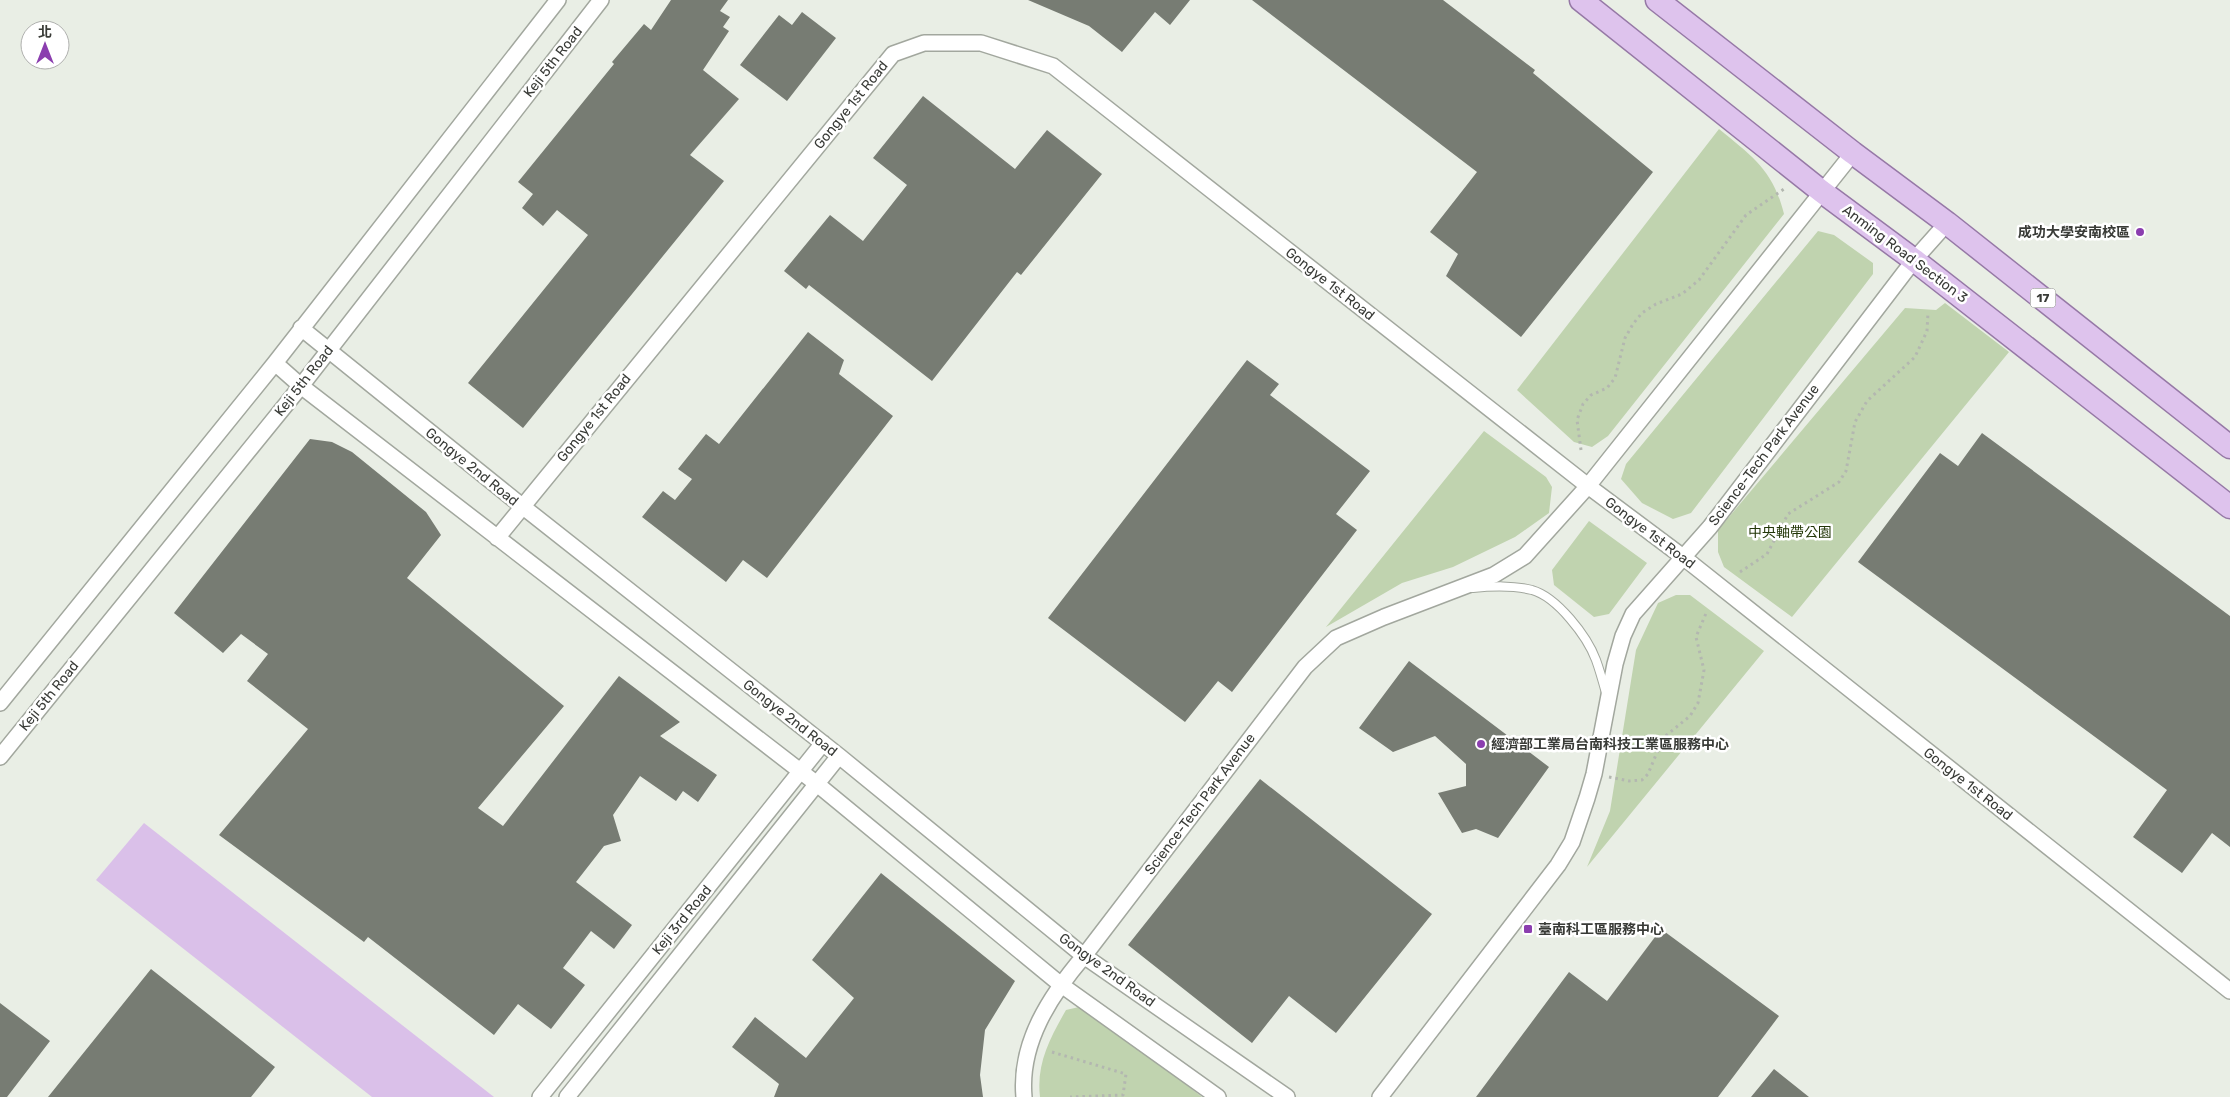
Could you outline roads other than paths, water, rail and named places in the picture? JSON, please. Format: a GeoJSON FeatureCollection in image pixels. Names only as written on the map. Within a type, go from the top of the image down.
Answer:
{"type":"FeatureCollection","features":[{"type":"Feature","properties":{"kind":"main road","name":"Anming Road Section 3"},"geometry":{"type":"LineString","coordinates":[[1581,0],[1821,191],[1914,260],[2230,507]]}},
{"type":"Feature","properties":{"kind":"main road","name":"17"},"geometry":{"type":"LineString","coordinates":[[1657,0],[1853,153],[1947,223],[2230,447]]}},
{"type":"Feature","properties":{"kind":"street"},"geometry":{"type":"LineString","coordinates":[[0,703],[275,363],[558,0]]}},
{"type":"Feature","properties":{"kind":"street","name":"Keji 5th Road"},"geometry":{"type":"LineString","coordinates":[[0,756],[301,386],[327,350],[601,0]]}},
{"type":"Feature","properties":{"kind":"street","name":"Gongye 1st Road"},"geometry":{"type":"LineString","coordinates":[[497,538],[893,54],[924,43],[981,43],[1053,66],[1588,486],[1683,557],[2230,991]]}},
{"type":"Feature","properties":{"kind":"street","name":"Science-Tech Park Avenue"},"geometry":{"type":"LineString","coordinates":[[1024,1097],[1022,1078],[1027,1048],[1060,984],[1084,956],[1305,667],[1336,638],[1384,617],[1494,575],[1525,556],[1588,486],[1853,153]]}},
{"type":"Feature","properties":{"kind":"street","name":"Science-Tech Park Avenue"},"geometry":{"type":"LineString","coordinates":[[1380,1097],[1558,865],[1572,842],[1594,774],[1608,700],[1623,636],[1633,614],[1710,527],[1914,260],[1947,223]]}},
{"type":"Feature","properties":{"kind":"street","name":"Gongye 2nd Road"},"geometry":{"type":"LineString","coordinates":[[301,328],[522,506],[823,743],[1084,956],[1287,1097]]}},
{"type":"Feature","properties":{"kind":"street"},"geometry":{"type":"LineString","coordinates":[[275,363],[301,386],[817,784],[1060,984],[1218,1097]]}},
{"type":"Feature","properties":{"kind":"street","name":"Keji 3rd Road"},"geometry":{"type":"LineString","coordinates":[[540,1097],[823,743]]}},
{"type":"Feature","properties":{"kind":"street","name":"Keji 3rd Road"},"geometry":{"type":"LineString","coordinates":[[567,1097],[839,756]]}},
{"type":"Feature","properties":{"kind":"lane","name":"Science-Tech Park Avenue"},"geometry":{"type":"LineString","coordinates":[[1461,589],[1515,587],[1534,590],[1551,601],[1570,618],[1596,658],[1608,700]]}},
{"type":"Feature","properties":{"kind":"place","name":"成功大學安南校區"},"geometry":{"type":"Point","coordinates":[2140,232]}},
{"type":"Feature","properties":{"kind":"place","name":"經濟部工業局台南科技工業區服務中心"},"geometry":{"type":"Point","coordinates":[1481,744]}},
{"type":"Feature","properties":{"kind":"place","name":"臺南科工區服務中心"},"geometry":{"type":"Point","coordinates":[1528,929]}},
{"type":"Feature","properties":{"kind":"park label","name":"中央軸帶公園"},"geometry":{"type":"Point","coordinates":[1790,532]}}]}
